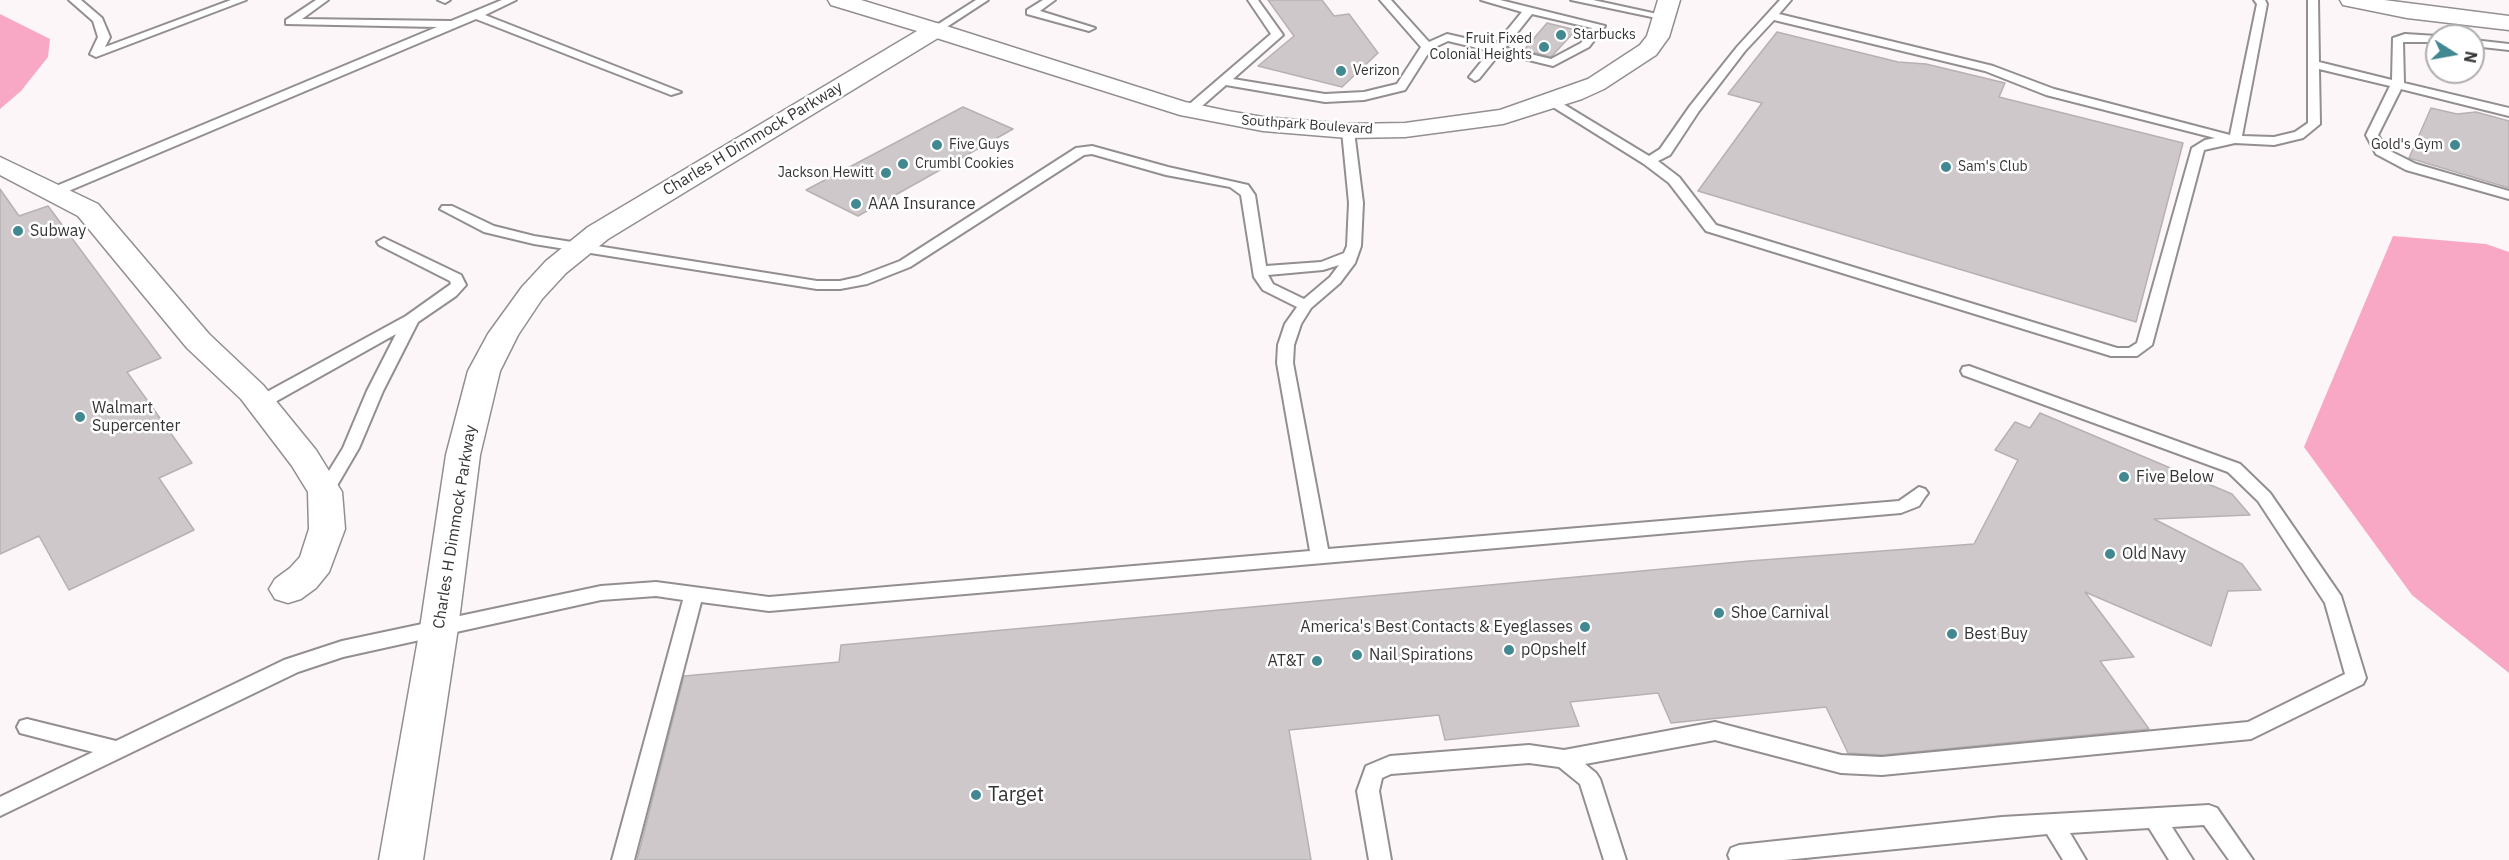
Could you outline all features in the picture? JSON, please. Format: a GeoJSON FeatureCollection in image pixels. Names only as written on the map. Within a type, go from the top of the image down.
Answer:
{"type":"FeatureCollection","features":[{"type":"Feature","properties":{"kind":"street","name":"Southpark Boulevard"},"geometry":{"type":"LineString","coordinates":[[839,0],[1190,110],[1263,124],[1348,131],[1405,130],[1462,124],[1503,117],[1551,102],[1596,84],[1636,60],[1658,37],[1667,9]]}},
{"type":"Feature","properties":{"kind":"street"},"geometry":{"type":"LineString","coordinates":[[2351,0],[2407,11],[2509,23]]}},
{"type":"Feature","properties":{"kind":"street","name":"Charles H Dimmock Parkway"},"geometry":{"type":"LineString","coordinates":[[401,860],[439,628],[463,455],[484,371],[503,334],[532,293],[556,267],[581,247],[669,188],[935,30]]}},
{"type":"Feature","properties":{"kind":"street"},"geometry":{"type":"LineString","coordinates":[[0,165],[88,210],[198,341],[260,403],[304,458],[326,492],[327,529],[316,562],[303,578],[288,589]]}},
{"type":"Feature","properties":{"kind":"lane"},"geometry":{"type":"LineString","coordinates":[[74,0],[98,20],[104,37],[96,54],[242,0]]}},
{"type":"Feature","properties":{"kind":"lane"},"geometry":{"type":"LineString","coordinates":[[323,0],[290,22],[454,24]]}},
{"type":"Feature","properties":{"kind":"lane"},"geometry":{"type":"LineString","coordinates":[[54,192],[511,0]]}},
{"type":"Feature","properties":{"kind":"lane"},"geometry":{"type":"LineString","coordinates":[[935,30],[983,0]]}},
{"type":"Feature","properties":{"kind":"lane"},"geometry":{"type":"LineString","coordinates":[[1050,0],[1031,12],[1089,28]]}},
{"type":"Feature","properties":{"kind":"lane"},"geometry":{"type":"LineString","coordinates":[[1190,110],[1277,35],[1253,0]]}},
{"type":"Feature","properties":{"kind":"lane"},"geometry":{"type":"LineString","coordinates":[[1384,0],[1427,47]]}},
{"type":"Feature","properties":{"kind":"lane"},"geometry":{"type":"LineString","coordinates":[[1223,81],[1325,98],[1364,96],[1401,87],[1427,47],[1447,37],[1553,63],[1585,45],[1599,26],[1486,0]]}},
{"type":"Feature","properties":{"kind":"lane"},"geometry":{"type":"LineString","coordinates":[[1576,0],[1667,9]]}},
{"type":"Feature","properties":{"kind":"lane"},"geometry":{"type":"LineString","coordinates":[[1649,161],[1665,152],[1694,109],[1741,50],[1786,0]]}},
{"type":"Feature","properties":{"kind":"lane"},"geometry":{"type":"LineString","coordinates":[[2235,139],[2262,4],[2259,0]]}},
{"type":"Feature","properties":{"kind":"lane"},"geometry":{"type":"LineString","coordinates":[[1773,15],[1989,68],[2050,92],[2235,139],[2274,141],[2299,135],[2314,124],[2313,0]]}},
{"type":"Feature","properties":{"kind":"lane"},"geometry":{"type":"LineString","coordinates":[[1475,77],[1529,10]]}},
{"type":"Feature","properties":{"kind":"lane"},"geometry":{"type":"LineString","coordinates":[[476,15],[675,92]]}},
{"type":"Feature","properties":{"kind":"lane"},"geometry":{"type":"LineString","coordinates":[[2425,38],[2405,37],[2397,40],[2398,83],[2372,135],[2380,151],[2411,167],[2509,195]]}},
{"type":"Feature","properties":{"kind":"lane"},"geometry":{"type":"LineString","coordinates":[[2485,45],[2509,48]]}},
{"type":"Feature","properties":{"kind":"lane"},"geometry":{"type":"LineString","coordinates":[[2313,64],[2509,112]]}},
{"type":"Feature","properties":{"kind":"lane"},"geometry":{"type":"LineString","coordinates":[[1551,102],[1649,161],[1674,180],[1711,228],[2116,353],[2132,353],[2144,345],[2198,148],[2208,143],[2235,139]]}},
{"type":"Feature","properties":{"kind":"lane"},"geometry":{"type":"LineString","coordinates":[[1320,556],[1285,363],[1286,345],[1293,324],[1306,305],[1335,280],[1354,246],[1356,203],[1348,131]]}},
{"type":"Feature","properties":{"kind":"lane"},"geometry":{"type":"LineString","coordinates":[[447,209],[504,234],[817,285],[862,281],[905,264],[1081,151],[1092,150],[1166,171],[1233,184],[1243,189],[1248,195],[1260,271],[1268,287],[1306,305]]}},
{"type":"Feature","properties":{"kind":"lane"},"geometry":{"type":"LineString","coordinates":[[260,403],[412,318],[451,293],[459,285],[456,278],[384,242]]}},
{"type":"Feature","properties":{"kind":"lane"},"geometry":{"type":"LineString","coordinates":[[1260,271],[1323,266],[1350,256]]}},
{"type":"Feature","properties":{"kind":"lane"},"geometry":{"type":"LineString","coordinates":[[326,492],[351,448],[375,391],[412,318]]}},
{"type":"Feature","properties":{"kind":"lane"},"geometry":{"type":"LineString","coordinates":[[1380,860],[1368,791],[1374,772],[1390,765],[1529,754],[1564,759],[1715,731],[1841,764],[1882,766],[2251,730],[2355,678],[2334,601],[2264,497],[2234,468],[1969,371]]}},
{"type":"Feature","properties":{"kind":"lane"},"geometry":{"type":"LineString","coordinates":[[0,807],[90,766],[118,750],[291,666],[342,649],[601,593],[656,589],[769,604],[1902,507],[1913,502],[1919,493]]}},
{"type":"Feature","properties":{"kind":"lane"},"geometry":{"type":"LineString","coordinates":[[623,860],[694,594]]}},
{"type":"Feature","properties":{"kind":"lane"},"geometry":{"type":"LineString","coordinates":[[27,727],[118,750]]}},
{"type":"Feature","properties":{"kind":"lane"},"geometry":{"type":"LineString","coordinates":[[1564,759],[1589,779],[1615,860]]}},
{"type":"Feature","properties":{"kind":"lane"},"geometry":{"type":"LineString","coordinates":[[1741,860],[1739,855],[2002,827],[2209,814],[2242,860]]}},
{"type":"Feature","properties":{"kind":"lane"},"geometry":{"type":"LineString","coordinates":[[2154,818],[2182,860]]}},
{"type":"Feature","properties":{"kind":"lane"},"geometry":{"type":"LineString","coordinates":[[2053,824],[2075,860]]}},
{"type":"Feature","properties":{"kind":"shaded area"},"geometry":{"type":"Polygon","coordinates":[[[0,14],[50,39],[48,57],[21,91],[0,109],[0,14]]]}},
{"type":"Feature","properties":{"kind":"shaded area"},"geometry":{"type":"Polygon","coordinates":[[[2393,236],[2486,244],[2509,252],[2509,673],[2412,595],[2304,447],[2393,236]]]}},
{"type":"Feature","properties":{"kind":"building"},"geometry":{"type":"Polygon","coordinates":[[[1268,0],[1322,0],[1334,16],[1349,14],[1378,53],[1342,87],[1258,66],[1294,36],[1268,0]]]}},
{"type":"Feature","properties":{"kind":"building"},"geometry":{"type":"Polygon","coordinates":[[[1547,23],[1576,30],[1551,57],[1524,50],[1547,23]]]}},
{"type":"Feature","properties":{"kind":"building","name":"Sam's Club"},"geometry":{"type":"Polygon","coordinates":[[[1777,32],[1898,62],[1926,64],[2005,83],[1999,97],[2183,143],[2136,322],[1698,191],[1762,103],[1728,94],[1777,32]]]}},
{"type":"Feature","properties":{"kind":"building"},"geometry":{"type":"Polygon","coordinates":[[[963,107],[1013,129],[858,216],[806,190],[963,107]]]}},
{"type":"Feature","properties":{"kind":"building","name":"Gold's Gym"},"geometry":{"type":"Polygon","coordinates":[[[2431,108],[2457,114],[2476,112],[2509,121],[2509,188],[2409,158],[2431,108]]]}},
{"type":"Feature","properties":{"kind":"building","name":"Walmart Supercenter"},"geometry":{"type":"Polygon","coordinates":[[[0,189],[19,216],[48,206],[161,358],[127,372],[192,463],[159,478],[194,530],[69,590],[39,536],[0,554],[0,189]]]}},
{"type":"Feature","properties":{"kind":"building"},"geometry":{"type":"Polygon","coordinates":[[[2040,413],[2232,494],[2250,515],[2154,519],[2242,564],[2261,590],[2228,591],[2211,646],[2085,592],[2134,657],[2100,661],[2149,729],[1882,755],[1848,753],[1826,707],[1671,723],[1658,693],[1570,702],[1579,726],[1445,740],[1439,715],[1289,730],[1311,860],[637,860],[684,676],[839,662],[841,645],[1749,561],[1974,544],[2018,460],[1995,450],[2015,422],[2030,428],[2040,413]]]}},
{"type":"Feature","properties":{"kind":"place","name":"Starbucks"},"geometry":{"type":"Point","coordinates":[1561,35]}},
{"type":"Feature","properties":{"kind":"place","name":"Fruit Fixed Colonial Heights"},"geometry":{"type":"Point","coordinates":[1544,47]}},
{"type":"Feature","properties":{"kind":"place","name":"Verizon"},"geometry":{"type":"Point","coordinates":[1341,71]}},
{"type":"Feature","properties":{"kind":"place","name":"Five Guys"},"geometry":{"type":"Point","coordinates":[937,145]}},
{"type":"Feature","properties":{"kind":"place","name":"Gold's Gym"},"geometry":{"type":"Point","coordinates":[2455,145]}},
{"type":"Feature","properties":{"kind":"place","name":"Crumbl Cookies"},"geometry":{"type":"Point","coordinates":[903,164]}},
{"type":"Feature","properties":{"kind":"place","name":"Sam's Club"},"geometry":{"type":"Point","coordinates":[1946,167]}},
{"type":"Feature","properties":{"kind":"place","name":"Jackson Hewitt"},"geometry":{"type":"Point","coordinates":[886,173]}},
{"type":"Feature","properties":{"kind":"place","name":"AAA Insurance"},"geometry":{"type":"Point","coordinates":[856,204]}},
{"type":"Feature","properties":{"kind":"place","name":"Subway"},"geometry":{"type":"Point","coordinates":[18,231]}},
{"type":"Feature","properties":{"kind":"place","name":"Walmart Supercenter"},"geometry":{"type":"Point","coordinates":[80,417]}},
{"type":"Feature","properties":{"kind":"place","name":"Five Below"},"geometry":{"type":"Point","coordinates":[2124,477]}},
{"type":"Feature","properties":{"kind":"place","name":"Old Navy"},"geometry":{"type":"Point","coordinates":[2110,554]}},
{"type":"Feature","properties":{"kind":"place","name":"Shoe Carnival"},"geometry":{"type":"Point","coordinates":[1719,613]}},
{"type":"Feature","properties":{"kind":"place","name":"America's Best Contacts & Eyeglasses"},"geometry":{"type":"Point","coordinates":[1585,627]}},
{"type":"Feature","properties":{"kind":"place","name":"Best Buy"},"geometry":{"type":"Point","coordinates":[1952,634]}},
{"type":"Feature","properties":{"kind":"place","name":"pOpshelf"},"geometry":{"type":"Point","coordinates":[1509,650]}},
{"type":"Feature","properties":{"kind":"place","name":"Nail Spirations"},"geometry":{"type":"Point","coordinates":[1357,655]}},
{"type":"Feature","properties":{"kind":"place","name":"AT&T"},"geometry":{"type":"Point","coordinates":[1317,661]}},
{"type":"Feature","properties":{"kind":"place","name":"Target"},"geometry":{"type":"Point","coordinates":[976,795]}}]}
